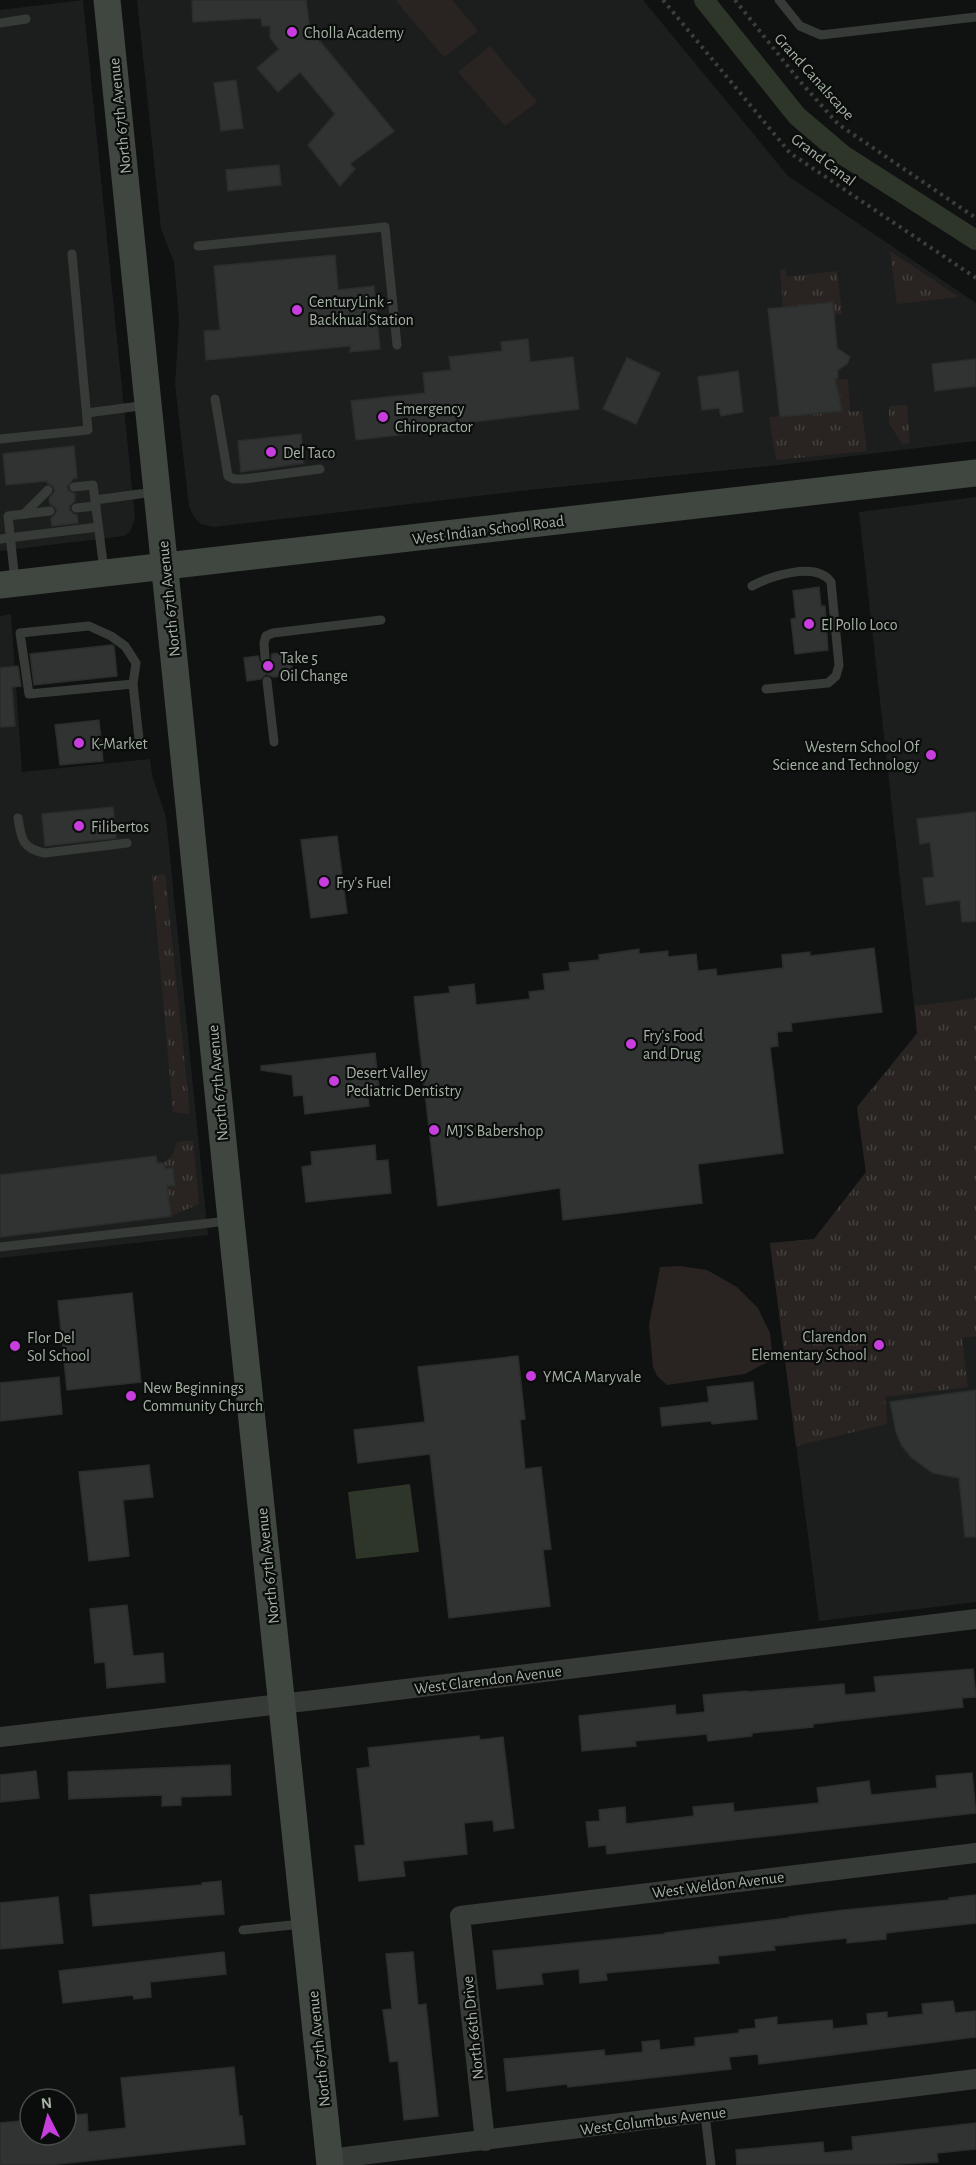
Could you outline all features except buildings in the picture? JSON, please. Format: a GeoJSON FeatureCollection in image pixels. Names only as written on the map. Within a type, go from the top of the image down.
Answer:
{"type":"FeatureCollection","features":[{"type":"Feature","properties":{"kind":"main road","name":"North 67th Avenue"},"geometry":{"type":"LineString","coordinates":[[107,0],[329,2162]]}},
{"type":"Feature","properties":{"kind":"main road","name":"West Indian School Road"},"geometry":{"type":"LineString","coordinates":[[7,584],[976,473]]}},
{"type":"Feature","properties":{"kind":"street","name":"West Clarendon Avenue"},"geometry":{"type":"LineString","coordinates":[[0,1737],[976,1619]]}},
{"type":"Feature","properties":{"kind":"street","name":"West Weldon Avenue"},"geometry":{"type":"LineString","coordinates":[[460,1916],[976,1853]]}},
{"type":"Feature","properties":{"kind":"street","name":"North 66th Drive"},"geometry":{"type":"LineString","coordinates":[[460,1916],[485,2140]]}},
{"type":"Feature","properties":{"kind":"street","name":"West Columbus Avenue"},"geometry":{"type":"LineString","coordinates":[[329,2162],[485,2140],[976,2079]]}},
{"type":"Feature","properties":{"kind":"lane"},"geometry":{"type":"LineString","coordinates":[[778,0],[800,26],[821,35],[976,17]]}},
{"type":"Feature","properties":{"kind":"lane"},"geometry":{"type":"LineString","coordinates":[[0,23],[26,19]]}},
{"type":"Feature","properties":{"kind":"lane"},"geometry":{"type":"LineString","coordinates":[[198,246],[384,227],[397,345]]}},
{"type":"Feature","properties":{"kind":"lane"},"geometry":{"type":"LineString","coordinates":[[0,439],[88,430],[72,254]]}},
{"type":"Feature","properties":{"kind":"lane"},"geometry":{"type":"LineString","coordinates":[[215,399],[228,476],[234,479],[244,479],[320,469]]}},
{"type":"Feature","properties":{"kind":"lane"},"geometry":{"type":"LineString","coordinates":[[87,413],[148,405]]}},
{"type":"Feature","properties":{"kind":"lane"},"geometry":{"type":"LineString","coordinates":[[74,487],[93,485],[104,572]]}},
{"type":"Feature","properties":{"kind":"lane"},"geometry":{"type":"LineString","coordinates":[[24,514],[48,490]]}},
{"type":"Feature","properties":{"kind":"lane"},"geometry":{"type":"LineString","coordinates":[[76,508],[156,492]]}},
{"type":"Feature","properties":{"kind":"lane"},"geometry":{"type":"LineString","coordinates":[[7,584],[10,538],[8,516],[50,511]]}},
{"type":"Feature","properties":{"kind":"lane"},"geometry":{"type":"LineString","coordinates":[[0,539],[98,527]]}},
{"type":"Feature","properties":{"kind":"lane"},"geometry":{"type":"LineString","coordinates":[[752,586],[768,578],[807,571],[818,571],[831,582],[839,665],[836,676],[828,683],[766,689]]}},
{"type":"Feature","properties":{"kind":"lane"},"geometry":{"type":"LineString","coordinates":[[265,658],[266,636],[273,633],[381,620]]}},
{"type":"Feature","properties":{"kind":"lane"},"geometry":{"type":"LineString","coordinates":[[133,684],[29,694],[20,633],[89,626],[111,636],[125,646],[136,663],[133,684],[139,739]]}},
{"type":"Feature","properties":{"kind":"lane"},"geometry":{"type":"LineString","coordinates":[[267,681],[274,742]]}},
{"type":"Feature","properties":{"kind":"lane"},"geometry":{"type":"LineString","coordinates":[[18,818],[25,844],[34,851],[45,853],[127,843]]}},
{"type":"Feature","properties":{"kind":"lane"},"geometry":{"type":"LineString","coordinates":[[0,1248],[231,1220]]}},
{"type":"Feature","properties":{"kind":"lane"},"geometry":{"type":"LineString","coordinates":[[243,1930],[304,1924]]}},
{"type":"Feature","properties":{"kind":"lane"},"geometry":{"type":"LineString","coordinates":[[705,2114],[711,2165]]}},
{"type":"Feature","properties":{"kind":"path","name":"Grand Canal"},"geometry":{"type":"LineString","coordinates":[[663,0],[789,153],[976,278]]}},
{"type":"Feature","properties":{"kind":"path","name":"Grand Canalscape"},"geometry":{"type":"LineString","coordinates":[[735,0],[798,79],[838,124],[976,218]]}},
{"type":"Feature","properties":{"kind":"shaded area"},"geometry":{"type":"Polygon","coordinates":[[[83,0],[135,518],[130,532],[124,536],[0,551],[0,10],[83,0]]]}},
{"type":"Feature","properties":{"kind":"shaded area"},"geometry":{"type":"Polygon","coordinates":[[[137,0],[643,0],[788,176],[976,303],[976,441],[214,527],[201,524],[194,517],[189,506],[175,384],[179,321],[174,262],[161,229],[137,0]]]}},
{"type":"Feature","properties":{"kind":"shaded area","name":"Clarendon Elementary School"},"geometry":{"type":"Polygon","coordinates":[[[976,497],[976,1602],[819,1621],[770,1243],[814,1239],[866,1173],[857,1107],[917,1033],[859,512],[976,497]]]}},
{"type":"Feature","properties":{"kind":"shaded area"},"geometry":{"type":"Polygon","coordinates":[[[11,614],[22,772],[150,759],[152,775],[166,817],[208,1235],[0,1258],[0,616],[11,614]]]}},
{"type":"Feature","properties":{"kind":"shaded area"},"geometry":{"type":"Polygon","coordinates":[[[410,1484],[419,1552],[356,1559],[348,1492],[410,1484]]]}},
{"type":"Feature","properties":{"kind":"green space"},"geometry":{"type":"Polygon","coordinates":[[[452,0],[478,31],[444,57],[396,1],[452,0]]]}},
{"type":"Feature","properties":{"kind":"green space"},"geometry":{"type":"Polygon","coordinates":[[[490,46],[537,102],[505,126],[458,72],[490,46]]]}},
{"type":"Feature","properties":{"kind":"green space"},"geometry":{"type":"Polygon","coordinates":[[[890,251],[959,297],[897,304],[890,251]]]}},
{"type":"Feature","properties":{"kind":"green space"},"geometry":{"type":"Polygon","coordinates":[[[785,269],[787,277],[837,271],[842,314],[834,315],[832,302],[783,307],[780,270],[785,269]]]}},
{"type":"Feature","properties":{"kind":"green space"},"geometry":{"type":"Polygon","coordinates":[[[848,379],[850,412],[862,411],[867,451],[776,460],[769,417],[842,411],[827,380],[848,379]]]}},
{"type":"Feature","properties":{"kind":"green space"},"geometry":{"type":"Polygon","coordinates":[[[907,405],[910,443],[902,444],[889,423],[889,406],[907,405]]]}},
{"type":"Feature","properties":{"kind":"green space"},"geometry":{"type":"Polygon","coordinates":[[[165,874],[190,1114],[173,1112],[152,876],[165,874]]]}},
{"type":"Feature","properties":{"kind":"green space","name":"Clarendon Elementary School"},"geometry":{"type":"Polygon","coordinates":[[[976,998],[976,1336],[962,1338],[968,1387],[885,1397],[887,1424],[796,1446],[770,1243],[814,1239],[866,1172],[857,1107],[917,1034],[915,1006],[976,998]]]}},
{"type":"Feature","properties":{"kind":"green space"},"geometry":{"type":"Polygon","coordinates":[[[193,1140],[199,1204],[171,1216],[167,1186],[175,1185],[173,1168],[165,1169],[164,1163],[173,1154],[177,1142],[193,1140]]]}},
{"type":"Feature","properties":{"kind":"green space"},"geometry":{"type":"Polygon","coordinates":[[[680,1266],[707,1270],[737,1287],[758,1308],[770,1333],[773,1359],[745,1374],[667,1385],[657,1376],[653,1367],[649,1325],[660,1267],[680,1266]]]}},
{"type":"Feature","properties":{"kind":"waterway"},"geometry":{"type":"LineString","coordinates":[[704,0],[797,116],[843,155],[976,240]]}},
{"type":"Feature","properties":{"kind":"place","name":"Cholla Academy"},"geometry":{"type":"Point","coordinates":[292,32]}},
{"type":"Feature","properties":{"kind":"place","name":"CenturyLink - Backhual Station"},"geometry":{"type":"Point","coordinates":[297,310]}},
{"type":"Feature","properties":{"kind":"place","name":"Emergency Chiropractor"},"geometry":{"type":"Point","coordinates":[383,417]}},
{"type":"Feature","properties":{"kind":"place","name":"Del Taco"},"geometry":{"type":"Point","coordinates":[271,452]}},
{"type":"Feature","properties":{"kind":"place","name":"El Pollo Loco"},"geometry":{"type":"Point","coordinates":[809,624]}},
{"type":"Feature","properties":{"kind":"place","name":"Take 5 Oil Change"},"geometry":{"type":"Point","coordinates":[268,666]}},
{"type":"Feature","properties":{"kind":"place","name":"K-Market"},"geometry":{"type":"Point","coordinates":[79,743]}},
{"type":"Feature","properties":{"kind":"place","name":"Western School Of Science and Technology"},"geometry":{"type":"Point","coordinates":[931,755]}},
{"type":"Feature","properties":{"kind":"place","name":"Filibertos"},"geometry":{"type":"Point","coordinates":[79,826]}},
{"type":"Feature","properties":{"kind":"place","name":"Fry's Fuel"},"geometry":{"type":"Point","coordinates":[324,882]}},
{"type":"Feature","properties":{"kind":"place","name":"Fry's Food and Drug"},"geometry":{"type":"Point","coordinates":[631,1044]}},
{"type":"Feature","properties":{"kind":"place","name":"Desert Valley Pediatric Dentistry"},"geometry":{"type":"Point","coordinates":[334,1081]}},
{"type":"Feature","properties":{"kind":"place","name":"MJ'S Babershop"},"geometry":{"type":"Point","coordinates":[434,1130]}},
{"type":"Feature","properties":{"kind":"place","name":"Clarendon Elementary School"},"geometry":{"type":"Point","coordinates":[879,1345]}},
{"type":"Feature","properties":{"kind":"place","name":"Flor Del Sol School"},"geometry":{"type":"Point","coordinates":[15,1346]}},
{"type":"Feature","properties":{"kind":"place","name":"YMCA Maryvale"},"geometry":{"type":"Point","coordinates":[531,1376]}},
{"type":"Feature","properties":{"kind":"place","name":"New Beginnings Community Church"},"geometry":{"type":"Point","coordinates":[131,1396]}}]}
